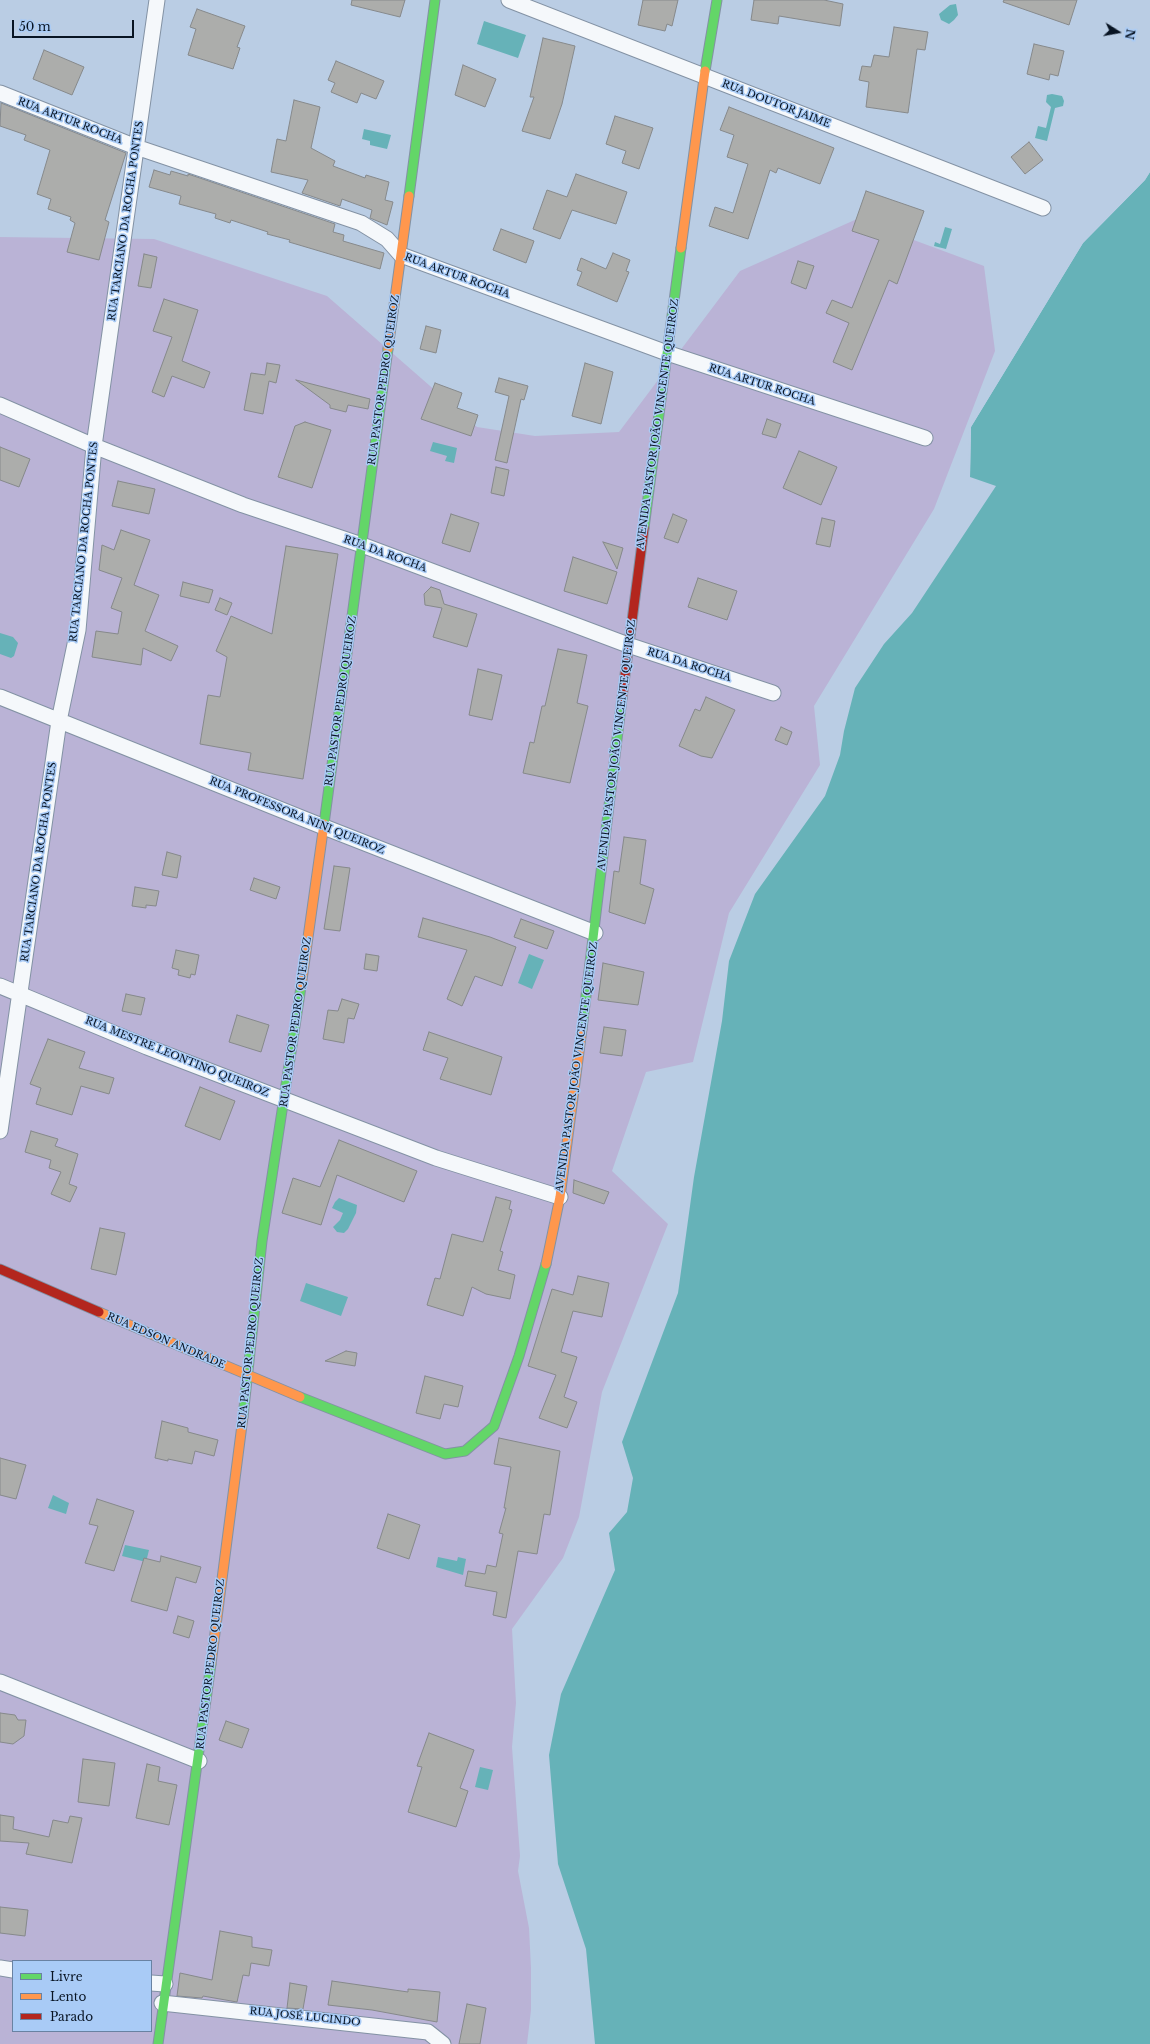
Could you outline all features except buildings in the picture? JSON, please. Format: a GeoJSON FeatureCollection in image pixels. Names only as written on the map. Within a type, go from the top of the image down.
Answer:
{"type":"FeatureCollection","features":[{"type":"Feature","properties":{"kind":"street","name":"RUA TARCIANO DA ROCHA PONTES"},"geometry":{"type":"LineString","coordinates":[[0,1130],[59,721],[78,630],[94,446],[156,0]]}},
{"type":"Feature","properties":{"kind":"street","name":"RUA PASTOR PEDRO QUEIROZ"},"geometry":{"type":"LineString","coordinates":[[158,2044],[162,2003],[158,1983],[199,1761],[248,1376],[262,1241],[285,1100],[324,827],[435,0]]}},
{"type":"Feature","properties":{"kind":"street","name":"RUA DOUTOR JAIME"},"geometry":{"type":"LineString","coordinates":[[509,0],[1042,208]]}},
{"type":"Feature","properties":{"kind":"street","name":"AVENIDA PASTOR JOÃO VINCENTE QUEIROZ"},"geometry":{"type":"LineString","coordinates":[[445,1454],[465,1451],[494,1426],[519,1356],[544,1274],[560,1198],[595,933],[628,645],[704,76],[717,0]]}},
{"type":"Feature","properties":{"kind":"street","name":"RUA ARTUR ROCHA"},"geometry":{"type":"LineString","coordinates":[[0,93],[136,147],[361,223],[387,239],[401,256],[667,353],[925,438]]}},
{"type":"Feature","properties":{"kind":"street","name":"RUA DA ROCHA"},"geometry":{"type":"LineString","coordinates":[[0,405],[94,446],[243,505],[362,545],[628,645],[773,693]]}},
{"type":"Feature","properties":{"kind":"street","name":"RUA PROFESSORA NINI QUEIROZ"},"geometry":{"type":"LineString","coordinates":[[0,697],[324,827],[595,933]]}},
{"type":"Feature","properties":{"kind":"street","name":"RUA MESTRE LEONTINO QUEIROZ"},"geometry":{"type":"LineString","coordinates":[[0,986],[147,1047],[436,1158],[560,1198]]}},
{"type":"Feature","properties":{"kind":"street","name":"RUA EDSON ANDRADE"},"geometry":{"type":"LineString","coordinates":[[0,1269],[248,1376],[445,1454]]}},
{"type":"Feature","properties":{"kind":"street"},"geometry":{"type":"LineString","coordinates":[[0,1682],[199,1761]]}},
{"type":"Feature","properties":{"kind":"street"},"geometry":{"type":"LineString","coordinates":[[0,1968],[12,1970]]}},
{"type":"Feature","properties":{"kind":"street","name":"RUA JOSÉ LUCINDO"},"geometry":{"type":"LineString","coordinates":[[162,2003],[428,2032],[443,2044]]}},
{"type":"Feature","properties":{"kind":"shaded area"},"geometry":{"type":"Polygon","coordinates":[[[956,4],[958,15],[954,20],[949,24],[941,20],[939,14],[950,5],[956,4]]]}},
{"type":"Feature","properties":{"kind":"shaded area"},"geometry":{"type":"Polygon","coordinates":[[[484,21],[526,35],[518,58],[477,44],[484,21]]]}},
{"type":"Feature","properties":{"kind":"shaded area"},"geometry":{"type":"Polygon","coordinates":[[[1052,94],[1062,96],[1064,101],[1063,106],[1055,108],[1047,141],[1035,138],[1038,126],[1046,128],[1051,107],[1046,102],[1047,95],[1052,94]]]}},
{"type":"Feature","properties":{"kind":"shaded area"},"geometry":{"type":"Polygon","coordinates":[[[364,129],[391,135],[387,149],[370,145],[370,141],[362,139],[364,129]]]}},
{"type":"Feature","properties":{"kind":"shaded area"},"geometry":{"type":"Polygon","coordinates":[[[1150,172],[1150,2044],[595,2044],[586,1949],[558,1864],[549,1755],[561,1694],[615,1570],[609,1533],[627,1512],[633,1478],[622,1442],[678,1293],[694,1177],[722,1021],[729,961],[755,894],[825,796],[840,755],[844,731],[855,688],[884,644],[912,613],[996,486],[970,477],[971,427],[1083,243],[1145,180],[1150,172]]]}},
{"type":"Feature","properties":{"kind":"shaded area"},"geometry":{"type":"Polygon","coordinates":[[[857,219],[984,266],[995,351],[934,509],[814,706],[820,765],[729,913],[693,1062],[646,1072],[612,1171],[668,1224],[602,1392],[579,1517],[563,1558],[512,1629],[516,1703],[512,1747],[520,1856],[518,1871],[529,1928],[531,1968],[531,2010],[527,2044],[0,2044],[0,237],[154,239],[327,296],[477,427],[535,436],[619,432],[740,271],[857,219]]]}},
{"type":"Feature","properties":{"kind":"shaded area"},"geometry":{"type":"Polygon","coordinates":[[[945,227],[952,229],[946,249],[934,246],[935,242],[940,244],[945,227]]]}},
{"type":"Feature","properties":{"kind":"shaded area"},"geometry":{"type":"Polygon","coordinates":[[[433,442],[457,448],[454,463],[445,461],[447,456],[430,451],[433,442]]]}},
{"type":"Feature","properties":{"kind":"shaded area"},"geometry":{"type":"Polygon","coordinates":[[[0,633],[13,637],[18,643],[14,656],[11,658],[0,654],[0,633]]]}},
{"type":"Feature","properties":{"kind":"shaded area"},"geometry":{"type":"Polygon","coordinates":[[[529,954],[544,960],[532,989],[518,983],[529,954]]]}},
{"type":"Feature","properties":{"kind":"shaded area"},"geometry":{"type":"Polygon","coordinates":[[[339,1198],[357,1205],[356,1213],[348,1229],[344,1233],[337,1232],[333,1227],[340,1220],[343,1213],[332,1208],[339,1198]]]}},
{"type":"Feature","properties":{"kind":"shaded area"},"geometry":{"type":"Polygon","coordinates":[[[306,1283],[348,1297],[341,1316],[300,1301],[306,1283]]]}},
{"type":"Feature","properties":{"kind":"shaded area"},"geometry":{"type":"Polygon","coordinates":[[[53,1495],[69,1503],[66,1514],[48,1508],[53,1495]]]}},
{"type":"Feature","properties":{"kind":"shaded area"},"geometry":{"type":"Polygon","coordinates":[[[125,1545],[149,1550],[146,1562],[122,1556],[125,1545]]]}},
{"type":"Feature","properties":{"kind":"shaded area"},"geometry":{"type":"Polygon","coordinates":[[[438,1557],[457,1561],[458,1557],[466,1559],[463,1575],[436,1567],[438,1557]]]}},
{"type":"Feature","properties":{"kind":"shaded area"},"geometry":{"type":"Polygon","coordinates":[[[480,1767],[493,1770],[488,1790],[475,1787],[480,1767]]]}},
{"type":"Feature","properties":{"kind":"pier"},"geometry":{"type":"Polygon","coordinates":[[[1148,170],[1150,170],[1150,172],[1145,180],[1083,243],[971,427],[970,477],[968,473],[969,426],[1082,242],[1144,178],[1148,170]]]}},
{"type":"Feature","properties":{"kind":"traffic: fast"},"geometry":{"type":"LineString","coordinates":[[409,196],[435,0]]}},
{"type":"Feature","properties":{"kind":"traffic: fast"},"geometry":{"type":"LineString","coordinates":[[705,71],[717,0]]}},
{"type":"Feature","properties":{"kind":"traffic: fast"},"geometry":{"type":"LineString","coordinates":[[644,528],[681,248]]}},
{"type":"Feature","properties":{"kind":"traffic: fast"},"geometry":{"type":"LineString","coordinates":[[324,824],[388,349]]}},
{"type":"Feature","properties":{"kind":"traffic: fast"},"geometry":{"type":"LineString","coordinates":[[582,1029],[622,698]]}},
{"type":"Feature","properties":{"kind":"traffic: fast"},"geometry":{"type":"LineString","coordinates":[[243,1417],[262,1241],[301,987]]}},
{"type":"Feature","properties":{"kind":"traffic: fast"},"geometry":{"type":"LineString","coordinates":[[300,1397],[445,1454],[465,1451],[494,1426],[519,1356],[546,1264]]}},
{"type":"Feature","properties":{"kind":"traffic: fast"},"geometry":{"type":"LineString","coordinates":[[158,2044],[211,1664]]}},
{"type":"Feature","properties":{"kind":"traffic: slow"},"geometry":{"type":"LineString","coordinates":[[681,248],[705,71]]}},
{"type":"Feature","properties":{"kind":"traffic: slow"},"geometry":{"type":"LineString","coordinates":[[388,349],[409,196]]}},
{"type":"Feature","properties":{"kind":"traffic: slow"},"geometry":{"type":"LineString","coordinates":[[301,987],[324,824]]}},
{"type":"Feature","properties":{"kind":"traffic: slow"},"geometry":{"type":"LineString","coordinates":[[546,1264],[560,1197],[582,1029]]}},
{"type":"Feature","properties":{"kind":"traffic: slow"},"geometry":{"type":"LineString","coordinates":[[99,1312],[300,1397]]}},
{"type":"Feature","properties":{"kind":"traffic: slow"},"geometry":{"type":"LineString","coordinates":[[211,1664],[243,1417]]}},
{"type":"Feature","properties":{"kind":"traffic: jam"},"geometry":{"type":"LineString","coordinates":[[622,698],[644,528]]}},
{"type":"Feature","properties":{"kind":"traffic: jam"},"geometry":{"type":"LineString","coordinates":[[0,1269],[99,1312]]}}]}
